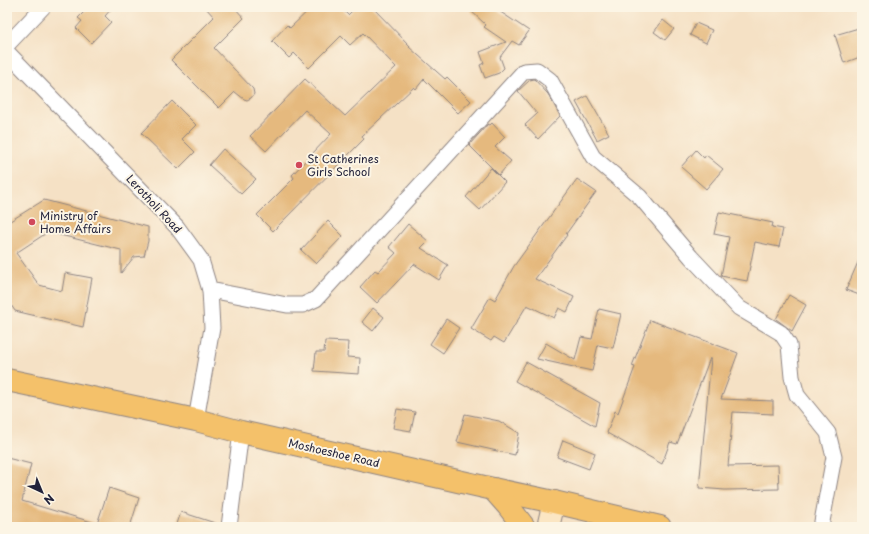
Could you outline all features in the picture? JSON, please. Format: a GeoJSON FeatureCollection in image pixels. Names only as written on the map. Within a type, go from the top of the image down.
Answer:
{"type":"FeatureCollection","features":[{"type":"Feature","properties":{"kind":"main road","name":"Moshoeshoe Road"},"geometry":{"type":"LineString","coordinates":[[7,380],[196,420],[241,432],[660,527]]}},
{"type":"Feature","properties":{"kind":"main road"},"geometry":{"type":"LineString","coordinates":[[493,489],[524,527]]}},
{"type":"Feature","properties":{"kind":"main road"},"geometry":{"type":"LineString","coordinates":[[594,527],[622,518]]}},
{"type":"Feature","properties":{"kind":"street"},"geometry":{"type":"LineString","coordinates":[[7,46],[43,7]]}},
{"type":"Feature","properties":{"kind":"street","name":"Lerotholi Road"},"geometry":{"type":"LineString","coordinates":[[7,52],[177,227],[201,260],[210,290],[212,328],[196,420]]}},
{"type":"Feature","properties":{"kind":"street"},"geometry":{"type":"LineString","coordinates":[[210,290],[287,305],[303,306],[316,299],[524,71],[537,70],[550,80],[593,157],[640,197],[691,257],[739,308],[781,333],[789,344],[792,377],[797,395],[828,433],[834,457],[821,527]]}},
{"type":"Feature","properties":{"kind":"street"},"geometry":{"type":"LineString","coordinates":[[229,527],[241,432]]}},
{"type":"Feature","properties":{"kind":"street"},"geometry":{"type":"LineString","coordinates":[[548,527],[554,502]]}},
{"type":"Feature","properties":{"kind":"building"},"geometry":{"type":"Polygon","coordinates":[[[89,7],[113,7],[105,16],[111,22],[91,43],[76,28],[82,21],[78,18],[89,7]]]}},
{"type":"Feature","properties":{"kind":"building"},"geometry":{"type":"Polygon","coordinates":[[[205,7],[234,7],[244,18],[214,48],[253,89],[254,94],[247,100],[235,92],[219,108],[171,60],[214,17],[205,7]]]}},
{"type":"Feature","properties":{"kind":"building"},"geometry":{"type":"Polygon","coordinates":[[[312,7],[340,7],[348,15],[356,7],[372,7],[410,46],[409,47],[445,79],[447,77],[471,101],[458,113],[424,79],[416,89],[414,87],[362,136],[364,139],[273,231],[257,215],[294,178],[292,175],[331,134],[305,110],[266,151],[250,136],[305,79],[345,116],[396,67],[363,33],[350,45],[341,36],[309,68],[294,53],[289,58],[272,41],[287,25],[290,28],[312,7]]]}},
{"type":"Feature","properties":{"kind":"building"},"geometry":{"type":"Polygon","coordinates":[[[467,7],[493,7],[529,31],[519,45],[512,41],[500,57],[504,68],[499,73],[485,78],[480,65],[484,63],[480,52],[506,42],[484,27],[486,25],[467,7]]]}},
{"type":"Feature","properties":{"kind":"building"},"geometry":{"type":"Polygon","coordinates":[[[663,20],[674,29],[665,40],[654,32],[663,20]]]}},
{"type":"Feature","properties":{"kind":"building"},"geometry":{"type":"Polygon","coordinates":[[[696,23],[712,30],[706,43],[690,35],[696,23]]]}},
{"type":"Feature","properties":{"kind":"building"},"geometry":{"type":"Polygon","coordinates":[[[862,27],[862,50],[858,52],[860,57],[844,63],[835,35],[862,27]]]}},
{"type":"Feature","properties":{"kind":"building"},"geometry":{"type":"Polygon","coordinates":[[[534,79],[548,94],[560,116],[538,139],[525,125],[537,114],[518,91],[530,80],[534,79]]]}},
{"type":"Feature","properties":{"kind":"building"},"geometry":{"type":"Polygon","coordinates":[[[587,96],[609,134],[597,140],[576,102],[587,96]]]}},
{"type":"Feature","properties":{"kind":"building"},"geometry":{"type":"Polygon","coordinates":[[[172,101],[196,125],[182,139],[195,152],[178,169],[141,133],[172,101]]]}},
{"type":"Feature","properties":{"kind":"building"},"geometry":{"type":"Polygon","coordinates":[[[492,123],[505,137],[495,147],[511,161],[499,175],[469,145],[488,124],[490,125],[492,123]]]}},
{"type":"Feature","properties":{"kind":"building"},"geometry":{"type":"Polygon","coordinates":[[[223,149],[256,179],[241,194],[209,165],[223,149]]]}},
{"type":"Feature","properties":{"kind":"building"},"geometry":{"type":"Polygon","coordinates":[[[696,150],[704,158],[706,155],[723,169],[706,189],[681,167],[696,150]]]}},
{"type":"Feature","properties":{"kind":"building"},"geometry":{"type":"Polygon","coordinates":[[[491,168],[505,182],[480,210],[466,197],[491,168]]]}},
{"type":"Feature","properties":{"kind":"building"},"geometry":{"type":"Polygon","coordinates":[[[577,179],[596,192],[535,279],[574,297],[567,312],[559,308],[554,318],[527,305],[504,343],[494,337],[491,341],[471,329],[490,297],[495,300],[514,266],[577,179]]]}},
{"type":"Feature","properties":{"kind":"building"},"geometry":{"type":"Polygon","coordinates":[[[44,200],[148,227],[148,241],[144,256],[134,257],[121,273],[121,250],[48,232],[16,253],[39,285],[62,291],[65,273],[92,278],[83,327],[15,311],[7,299],[7,223],[44,200]]]}},
{"type":"Feature","properties":{"kind":"building"},"geometry":{"type":"Polygon","coordinates":[[[719,212],[773,223],[772,227],[783,229],[779,247],[755,242],[747,281],[721,276],[729,237],[714,234],[719,212]]]}},
{"type":"Feature","properties":{"kind":"building"},"geometry":{"type":"Polygon","coordinates":[[[328,221],[343,236],[316,264],[301,250],[328,221]]]}},
{"type":"Feature","properties":{"kind":"building"},"geometry":{"type":"Polygon","coordinates":[[[408,224],[428,241],[421,248],[448,265],[439,280],[414,264],[377,303],[360,287],[375,270],[378,272],[396,253],[389,247],[408,224]]]}},
{"type":"Feature","properties":{"kind":"building"},"geometry":{"type":"Polygon","coordinates":[[[862,253],[862,296],[846,290],[862,253]]]}},
{"type":"Feature","properties":{"kind":"building"},"geometry":{"type":"Polygon","coordinates":[[[789,295],[806,305],[792,331],[776,319],[789,295]]]}},
{"type":"Feature","properties":{"kind":"building"},"geometry":{"type":"Polygon","coordinates":[[[373,308],[384,317],[373,331],[362,322],[373,308]]]}},
{"type":"Feature","properties":{"kind":"building"},"geometry":{"type":"Polygon","coordinates":[[[599,309],[621,314],[613,348],[598,345],[592,371],[537,359],[546,343],[575,360],[581,337],[592,339],[599,309]]]}},
{"type":"Feature","properties":{"kind":"building"},"geometry":{"type":"Polygon","coordinates":[[[446,319],[459,328],[443,353],[430,344],[446,319]]]}},
{"type":"Feature","properties":{"kind":"building"},"geometry":{"type":"Polygon","coordinates":[[[650,320],[738,353],[721,399],[773,401],[773,414],[733,412],[728,466],[778,465],[779,489],[725,490],[699,488],[711,358],[677,444],[670,442],[662,464],[607,433],[615,411],[618,413],[635,367],[632,366],[650,320]]]}},
{"type":"Feature","properties":{"kind":"building"},"geometry":{"type":"Polygon","coordinates":[[[325,341],[348,342],[347,357],[360,358],[359,374],[314,371],[316,352],[324,352],[325,341]]]}},
{"type":"Feature","properties":{"kind":"building"},"geometry":{"type":"Polygon","coordinates":[[[526,362],[600,403],[595,426],[515,381],[526,362]]]}},
{"type":"Feature","properties":{"kind":"building"},"geometry":{"type":"Polygon","coordinates":[[[397,409],[415,412],[411,431],[393,428],[397,409]]]}},
{"type":"Feature","properties":{"kind":"building"},"geometry":{"type":"Polygon","coordinates":[[[465,414],[499,421],[519,433],[515,455],[457,442],[465,414]]]}},
{"type":"Feature","properties":{"kind":"building"},"geometry":{"type":"Polygon","coordinates":[[[563,440],[595,453],[589,469],[557,457],[563,440]]]}},
{"type":"Feature","properties":{"kind":"building"},"geometry":{"type":"Polygon","coordinates":[[[7,458],[31,464],[22,501],[95,523],[94,527],[7,527],[7,458]]]}},
{"type":"Feature","properties":{"kind":"building"},"geometry":{"type":"Polygon","coordinates":[[[109,488],[139,498],[130,527],[96,527],[109,488]]]}},
{"type":"Feature","properties":{"kind":"building"},"geometry":{"type":"Polygon","coordinates":[[[181,512],[218,524],[218,527],[176,527],[181,512]]]}},
{"type":"Feature","properties":{"kind":"place","name":"St Catherines Girls School"},"geometry":{"type":"Point","coordinates":[299,165]}},
{"type":"Feature","properties":{"kind":"place","name":"Ministry of Home Affairs"},"geometry":{"type":"Point","coordinates":[32,222]}}]}
